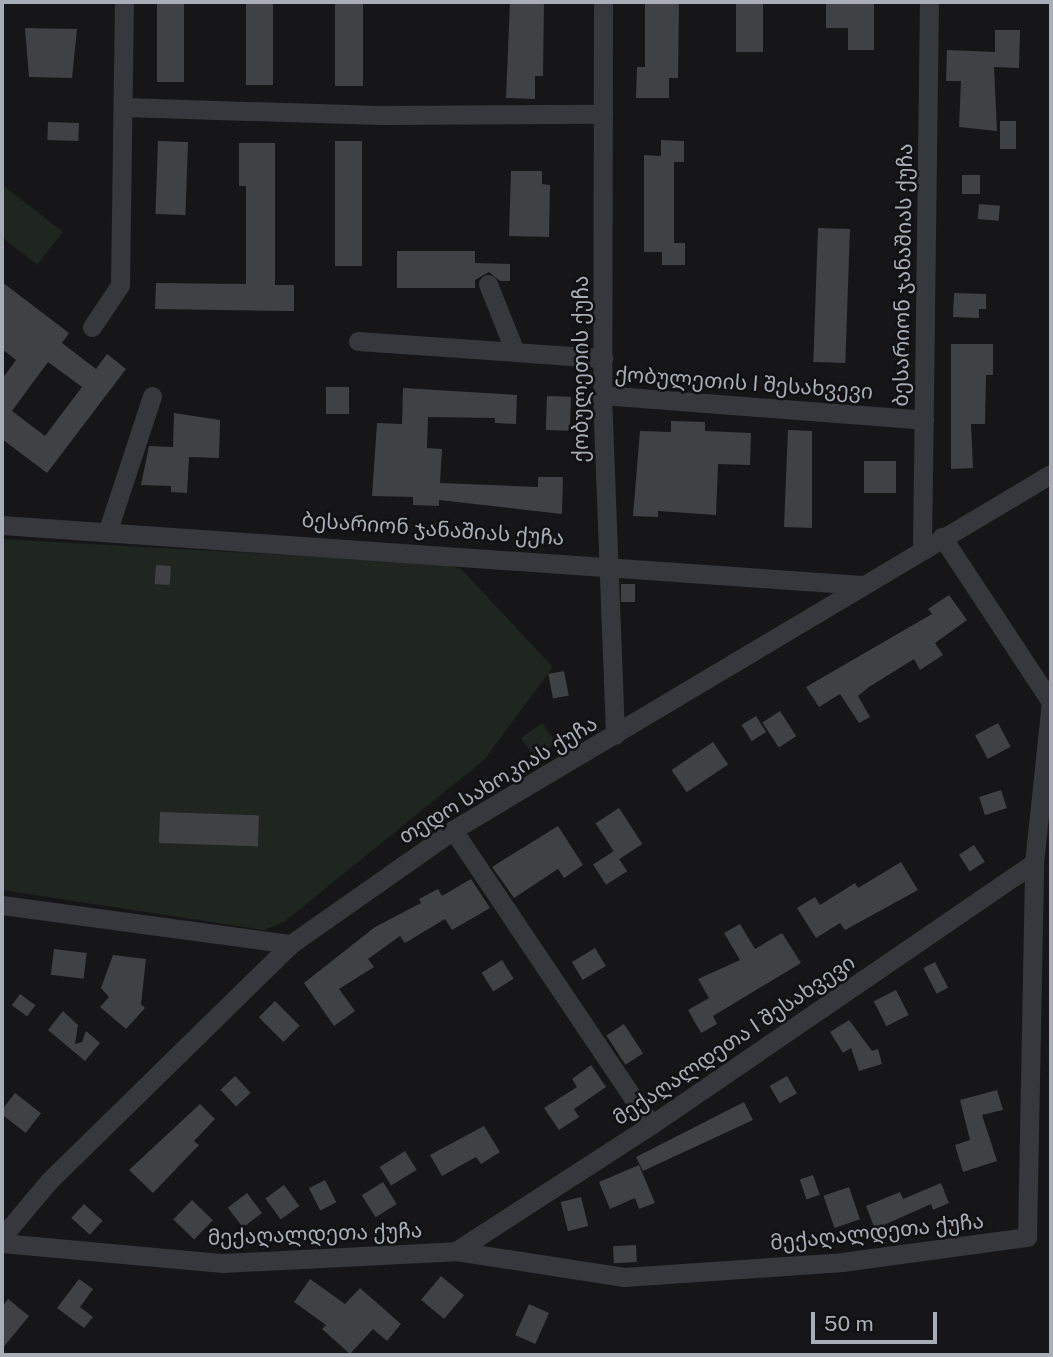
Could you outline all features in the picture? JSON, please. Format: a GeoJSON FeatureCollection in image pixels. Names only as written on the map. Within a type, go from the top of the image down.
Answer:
{"type":"FeatureCollection","features":[{"type":"Feature","properties":{"kind":"street"},"geometry":{"type":"LineString","coordinates":[[92,327],[120,285],[124,2]]}},
{"type":"Feature","properties":{"kind":"street","name":"ქობულეთის ქუჩა"},"geometry":{"type":"LineString","coordinates":[[603,2],[602,395],[615,735]]}},
{"type":"Feature","properties":{"kind":"street","name":"ბესარიონ ჯანაშიას ქუჩა"},"geometry":{"type":"LineString","coordinates":[[922,549],[929,2]]}},
{"type":"Feature","properties":{"kind":"street"},"geometry":{"type":"LineString","coordinates":[[124,107],[380,115],[603,114]]}},
{"type":"Feature","properties":{"kind":"street"},"geometry":{"type":"LineString","coordinates":[[488,284],[515,352]]}},
{"type":"Feature","properties":{"kind":"street","name":"ქობულეთის I შესახვევი"},"geometry":{"type":"LineString","coordinates":[[358,341],[603,358]]}},
{"type":"Feature","properties":{"kind":"street","name":"ქობულეთის I შესახვევი"},"geometry":{"type":"LineString","coordinates":[[602,395],[924,420]]}},
{"type":"Feature","properties":{"kind":"street"},"geometry":{"type":"LineString","coordinates":[[108,530],[152,397]]}},
{"type":"Feature","properties":{"kind":"street","name":"თედო სახოკიას ქუჩა"},"geometry":{"type":"LineString","coordinates":[[2,1237],[49,1181],[291,944],[453,830],[1051,474]]}},
{"type":"Feature","properties":{"kind":"street","name":"ბესარიონ ჯანაშიას ქუჩა"},"geometry":{"type":"LineString","coordinates":[[2,525],[607,564],[862,585]]}},
{"type":"Feature","properties":{"kind":"street","name":"მექაღალდეთა ქუჩა"},"geometry":{"type":"LineString","coordinates":[[2,1243],[223,1263],[456,1251],[624,1277],[842,1262],[1027,1237],[1034,863],[1051,702],[943,537]]}},
{"type":"Feature","properties":{"kind":"street"},"geometry":{"type":"LineString","coordinates":[[453,830],[651,1125]]}},
{"type":"Feature","properties":{"kind":"street","name":"მექაღალდეთა I შესახვევი"},"geometry":{"type":"LineString","coordinates":[[456,1251],[651,1125],[1034,863]]}},
{"type":"Feature","properties":{"kind":"street"},"geometry":{"type":"LineString","coordinates":[[2,905],[291,944]]}},
{"type":"Feature","properties":{"kind":"shaded area"},"geometry":{"type":"Polygon","coordinates":[[[4,186],[63,232],[37,265],[2,237],[4,186]]]}},
{"type":"Feature","properties":{"kind":"shaded area"},"geometry":{"type":"Polygon","coordinates":[[[2,539],[445,564],[461,569],[553,667],[484,760],[284,922],[264,930],[2,890],[2,539]]]}},
{"type":"Feature","properties":{"kind":"shaded area"},"geometry":{"type":"Polygon","coordinates":[[[542,723],[556,742],[535,758],[521,738],[542,723]]]}},
{"type":"Feature","properties":{"kind":"building"},"geometry":{"type":"Polygon","coordinates":[[[157,2],[184,2],[184,82],[157,82],[157,2]]]}},
{"type":"Feature","properties":{"kind":"building"},"geometry":{"type":"Polygon","coordinates":[[[246,2],[273,2],[273,85],[246,85],[246,2]]]}},
{"type":"Feature","properties":{"kind":"building"},"geometry":{"type":"Polygon","coordinates":[[[335,2],[363,2],[363,86],[335,86],[335,2]]]}},
{"type":"Feature","properties":{"kind":"building"},"geometry":{"type":"Polygon","coordinates":[[[510,2],[544,2],[543,76],[535,76],[535,99],[506,98],[510,2]]]}},
{"type":"Feature","properties":{"kind":"building"},"geometry":{"type":"Polygon","coordinates":[[[645,2],[679,2],[678,78],[669,78],[669,98],[636,98],[637,67],[645,67],[645,2]]]}},
{"type":"Feature","properties":{"kind":"building"},"geometry":{"type":"Polygon","coordinates":[[[736,2],[763,2],[763,52],[736,52],[736,2]]]}},
{"type":"Feature","properties":{"kind":"building"},"geometry":{"type":"Polygon","coordinates":[[[874,2],[874,50],[848,50],[848,28],[826,28],[826,3],[874,2]]]}},
{"type":"Feature","properties":{"kind":"building"},"geometry":{"type":"Polygon","coordinates":[[[25,28],[77,29],[72,78],[29,77],[25,28]]]}},
{"type":"Feature","properties":{"kind":"building"},"geometry":{"type":"Polygon","coordinates":[[[995,30],[1020,30],[1019,68],[994,67],[997,131],[959,127],[961,81],[946,81],[947,50],[995,52],[995,30]]]}},
{"type":"Feature","properties":{"kind":"building"},"geometry":{"type":"Polygon","coordinates":[[[1000,121],[1016,121],[1016,149],[1000,149],[1000,121]]]}},
{"type":"Feature","properties":{"kind":"building"},"geometry":{"type":"Polygon","coordinates":[[[48,122],[79,123],[78,141],[47,140],[48,122]]]}},
{"type":"Feature","properties":{"kind":"building"},"geometry":{"type":"Polygon","coordinates":[[[661,140],[684,141],[684,162],[674,162],[674,243],[685,243],[685,265],[662,265],[662,252],[644,252],[644,155],[661,156],[661,140]]]}},
{"type":"Feature","properties":{"kind":"building"},"geometry":{"type":"Polygon","coordinates":[[[158,141],[188,142],[185,215],[155,214],[158,141]]]}},
{"type":"Feature","properties":{"kind":"building"},"geometry":{"type":"Polygon","coordinates":[[[335,141],[362,141],[362,266],[335,266],[335,141]]]}},
{"type":"Feature","properties":{"kind":"building"},"geometry":{"type":"Polygon","coordinates":[[[239,143],[275,143],[275,285],[294,285],[294,311],[155,309],[156,283],[246,284],[246,186],[239,186],[239,143]]]}},
{"type":"Feature","properties":{"kind":"building"},"geometry":{"type":"Polygon","coordinates":[[[511,171],[542,171],[542,184],[550,185],[549,237],[509,236],[511,171]]]}},
{"type":"Feature","properties":{"kind":"building"},"geometry":{"type":"Polygon","coordinates":[[[962,175],[980,175],[980,194],[962,194],[962,175]]]}},
{"type":"Feature","properties":{"kind":"building"},"geometry":{"type":"Polygon","coordinates":[[[979,204],[1000,206],[999,221],[978,219],[979,204]]]}},
{"type":"Feature","properties":{"kind":"building"},"geometry":{"type":"Polygon","coordinates":[[[818,228],[850,229],[845,363],[813,362],[818,228]]]}},
{"type":"Feature","properties":{"kind":"building"},"geometry":{"type":"Polygon","coordinates":[[[397,251],[475,251],[475,263],[510,264],[510,281],[500,281],[489,272],[475,280],[475,288],[397,288],[397,251]]]}},
{"type":"Feature","properties":{"kind":"building"},"geometry":{"type":"Polygon","coordinates":[[[2,282],[69,333],[62,343],[96,369],[107,354],[126,369],[47,473],[2,439],[2,379],[16,360],[2,349],[2,282]],[[48,362],[12,411],[45,436],[82,387],[48,362]]]}},
{"type":"Feature","properties":{"kind":"building"},"geometry":{"type":"Polygon","coordinates":[[[954,293],[986,294],[986,309],[979,309],[979,318],[953,317],[954,293]]]}},
{"type":"Feature","properties":{"kind":"building"},"geometry":{"type":"Polygon","coordinates":[[[951,344],[993,344],[993,375],[986,375],[985,424],[971,424],[973,468],[951,469],[951,344]]]}},
{"type":"Feature","properties":{"kind":"building"},"geometry":{"type":"Polygon","coordinates":[[[326,387],[349,387],[349,414],[326,414],[326,387]]]}},
{"type":"Feature","properties":{"kind":"building"},"geometry":{"type":"Polygon","coordinates":[[[403,388],[517,395],[516,424],[495,423],[495,418],[428,417],[427,448],[442,449],[440,483],[538,487],[538,477],[563,477],[562,514],[439,500],[439,506],[413,505],[413,497],[372,496],[377,423],[402,424],[403,388]]]}},
{"type":"Feature","properties":{"kind":"building"},"geometry":{"type":"Polygon","coordinates":[[[547,396],[571,397],[570,431],[546,430],[547,396]]]}},
{"type":"Feature","properties":{"kind":"building"},"geometry":{"type":"Polygon","coordinates":[[[174,413],[220,420],[219,458],[189,457],[187,493],[171,492],[171,486],[141,485],[149,446],[173,447],[174,413]]]}},
{"type":"Feature","properties":{"kind":"building"},"geometry":{"type":"Polygon","coordinates":[[[671,421],[705,422],[705,431],[751,433],[750,465],[718,464],[716,515],[658,511],[658,517],[633,516],[640,431],[671,432],[671,421]]]}},
{"type":"Feature","properties":{"kind":"building"},"geometry":{"type":"Polygon","coordinates":[[[788,430],[812,431],[812,528],[784,527],[788,430]]]}},
{"type":"Feature","properties":{"kind":"building"},"geometry":{"type":"Polygon","coordinates":[[[864,461],[896,461],[896,493],[864,493],[864,461]]]}},
{"type":"Feature","properties":{"kind":"building"},"geometry":{"type":"Polygon","coordinates":[[[156,565],[171,566],[170,585],[155,584],[156,565]]]}},
{"type":"Feature","properties":{"kind":"building"},"geometry":{"type":"Polygon","coordinates":[[[621,584],[635,584],[635,602],[621,602],[621,584]]]}},
{"type":"Feature","properties":{"kind":"building"},"geometry":{"type":"Polygon","coordinates":[[[949,595],[967,620],[935,643],[943,655],[920,670],[914,659],[869,687],[858,696],[870,717],[859,723],[840,694],[819,707],[806,687],[932,614],[928,609],[949,595]]]}},
{"type":"Feature","properties":{"kind":"building"},"geometry":{"type":"Polygon","coordinates":[[[564,671],[569,696],[553,699],[548,674],[564,671]]]}},
{"type":"Feature","properties":{"kind":"building"},"geometry":{"type":"Polygon","coordinates":[[[780,711],[796,736],[779,748],[762,722],[780,711]]]}},
{"type":"Feature","properties":{"kind":"building"},"geometry":{"type":"Polygon","coordinates":[[[756,716],[766,732],[752,741],[742,725],[756,716]]]}},
{"type":"Feature","properties":{"kind":"building"},"geometry":{"type":"Polygon","coordinates":[[[998,723],[1011,747],[988,759],[975,735],[998,723]]]}},
{"type":"Feature","properties":{"kind":"building"},"geometry":{"type":"Polygon","coordinates":[[[713,742],[728,764],[687,792],[672,770],[713,742]]]}},
{"type":"Feature","properties":{"kind":"building"},"geometry":{"type":"Polygon","coordinates":[[[1001,790],[1007,808],[985,815],[979,797],[1001,790]]]}},
{"type":"Feature","properties":{"kind":"building"},"geometry":{"type":"Polygon","coordinates":[[[619,808],[642,844],[619,859],[596,823],[619,808]]]}},
{"type":"Feature","properties":{"kind":"building"},"geometry":{"type":"Polygon","coordinates":[[[160,812],[259,815],[258,846],[159,843],[160,812]]]}},
{"type":"Feature","properties":{"kind":"building"},"geometry":{"type":"Polygon","coordinates":[[[558,826],[583,865],[564,878],[558,869],[514,898],[492,867],[558,826]]]}},
{"type":"Feature","properties":{"kind":"building"},"geometry":{"type":"Polygon","coordinates":[[[974,845],[985,862],[970,872],[959,855],[974,845]]]}},
{"type":"Feature","properties":{"kind":"building"},"geometry":{"type":"Polygon","coordinates":[[[614,851],[627,871],[606,885],[593,865],[614,851]]]}},
{"type":"Feature","properties":{"kind":"building"},"geometry":{"type":"Polygon","coordinates":[[[901,862],[918,890],[845,930],[840,923],[816,938],[797,908],[815,897],[820,905],[855,883],[858,888],[901,862]]]}},
{"type":"Feature","properties":{"kind":"building"},"geometry":{"type":"Polygon","coordinates":[[[471,879],[490,908],[452,930],[445,919],[405,943],[400,936],[368,959],[374,967],[339,989],[355,1011],[334,1026],[304,983],[375,927],[421,903],[419,899],[438,889],[442,896],[471,879]]]}},
{"type":"Feature","properties":{"kind":"building"},"geometry":{"type":"Polygon","coordinates":[[[740,924],[755,949],[782,933],[801,963],[713,1016],[717,1024],[701,1033],[688,1010],[709,998],[698,979],[740,960],[724,933],[740,924]]]}},
{"type":"Feature","properties":{"kind":"building"},"geometry":{"type":"Polygon","coordinates":[[[595,948],[606,966],[583,980],[572,962],[595,948]]]}},
{"type":"Feature","properties":{"kind":"building"},"geometry":{"type":"Polygon","coordinates":[[[54,949],[87,953],[84,979],[51,975],[54,949]]]}},
{"type":"Feature","properties":{"kind":"building"},"geometry":{"type":"Polygon","coordinates":[[[113,955],[146,959],[141,1004],[145,1008],[126,1029],[100,1007],[109,997],[101,988],[113,955]]]}},
{"type":"Feature","properties":{"kind":"building"},"geometry":{"type":"Polygon","coordinates":[[[502,960],[514,979],[493,991],[482,973],[502,960]]]}},
{"type":"Feature","properties":{"kind":"building"},"geometry":{"type":"Polygon","coordinates":[[[935,962],[948,988],[937,994],[923,968],[935,962]]]}},
{"type":"Feature","properties":{"kind":"building"},"geometry":{"type":"Polygon","coordinates":[[[896,990],[909,1015],[886,1026],[874,1001],[896,990]]]}},
{"type":"Feature","properties":{"kind":"building"},"geometry":{"type":"Polygon","coordinates":[[[20,994],[35,1005],[27,1016],[12,1005],[20,994]]]}},
{"type":"Feature","properties":{"kind":"building"},"geometry":{"type":"Polygon","coordinates":[[[275,1001],[300,1026],[283,1042],[259,1017],[275,1001]]]}},
{"type":"Feature","properties":{"kind":"building"},"geometry":{"type":"Polygon","coordinates":[[[63,1011],[78,1025],[75,1044],[82,1042],[86,1031],[100,1043],[85,1061],[48,1030],[63,1011]]]}},
{"type":"Feature","properties":{"kind":"building"},"geometry":{"type":"Polygon","coordinates":[[[849,1020],[872,1051],[878,1049],[882,1064],[859,1071],[851,1048],[843,1053],[830,1032],[849,1020]]]}},
{"type":"Feature","properties":{"kind":"building"},"geometry":{"type":"Polygon","coordinates":[[[624,1024],[643,1053],[625,1065],[606,1035],[624,1024]]]}},
{"type":"Feature","properties":{"kind":"building"},"geometry":{"type":"Polygon","coordinates":[[[591,1065],[606,1087],[574,1109],[579,1117],[559,1130],[544,1108],[577,1087],[572,1079],[591,1065]]]}},
{"type":"Feature","properties":{"kind":"building"},"geometry":{"type":"Polygon","coordinates":[[[235,1076],[251,1093],[236,1106],[220,1090],[235,1076]]]}},
{"type":"Feature","properties":{"kind":"building"},"geometry":{"type":"Polygon","coordinates":[[[787,1076],[797,1093],[780,1103],[770,1086],[787,1076]]]}},
{"type":"Feature","properties":{"kind":"building"},"geometry":{"type":"Polygon","coordinates":[[[997,1090],[1003,1110],[982,1115],[997,1161],[963,1172],[955,1145],[970,1140],[960,1100],[997,1090]]]}},
{"type":"Feature","properties":{"kind":"building"},"geometry":{"type":"Polygon","coordinates":[[[15,1093],[41,1113],[26,1133],[2,1115],[2,1110],[15,1093]]]}},
{"type":"Feature","properties":{"kind":"building"},"geometry":{"type":"Polygon","coordinates":[[[744,1102],[753,1120],[643,1171],[636,1157],[744,1102]]]}},
{"type":"Feature","properties":{"kind":"building"},"geometry":{"type":"Polygon","coordinates":[[[200,1104],[215,1119],[194,1141],[199,1145],[153,1193],[129,1170],[200,1104]]]}},
{"type":"Feature","properties":{"kind":"building"},"geometry":{"type":"Polygon","coordinates":[[[484,1126],[500,1152],[481,1164],[476,1157],[442,1176],[430,1155],[484,1126]]]}},
{"type":"Feature","properties":{"kind":"building"},"geometry":{"type":"Polygon","coordinates":[[[405,1151],[417,1170],[391,1186],[380,1167],[405,1151]]]}},
{"type":"Feature","properties":{"kind":"building"},"geometry":{"type":"Polygon","coordinates":[[[639,1165],[655,1203],[639,1209],[635,1198],[610,1209],[599,1182],[639,1165]]]}},
{"type":"Feature","properties":{"kind":"building"},"geometry":{"type":"Polygon","coordinates":[[[813,1175],[820,1195],[807,1199],[800,1180],[813,1175]]]}},
{"type":"Feature","properties":{"kind":"building"},"geometry":{"type":"Polygon","coordinates":[[[325,1180],[336,1202],[320,1210],[309,1188],[325,1180]]]}},
{"type":"Feature","properties":{"kind":"building"},"geometry":{"type":"Polygon","coordinates":[[[383,1182],[397,1204],[376,1217],[362,1195],[383,1182]]]}},
{"type":"Feature","properties":{"kind":"building"},"geometry":{"type":"Polygon","coordinates":[[[941,1183],[949,1203],[933,1210],[931,1204],[875,1229],[866,1206],[900,1192],[903,1199],[941,1183]]]}},
{"type":"Feature","properties":{"kind":"building"},"geometry":{"type":"Polygon","coordinates":[[[284,1185],[299,1206],[281,1220],[265,1199],[284,1185]]]}},
{"type":"Feature","properties":{"kind":"building"},"geometry":{"type":"Polygon","coordinates":[[[849,1187],[860,1219],[835,1228],[823,1196],[849,1187]]]}},
{"type":"Feature","properties":{"kind":"building"},"geometry":{"type":"Polygon","coordinates":[[[247,1193],[262,1213],[243,1227],[228,1207],[247,1193]]]}},
{"type":"Feature","properties":{"kind":"building"},"geometry":{"type":"Polygon","coordinates":[[[581,1197],[588,1226],[568,1231],[561,1202],[581,1197]]]}},
{"type":"Feature","properties":{"kind":"building"},"geometry":{"type":"Polygon","coordinates":[[[192,1200],[213,1220],[194,1240],[173,1219],[192,1200]]]}},
{"type":"Feature","properties":{"kind":"building"},"geometry":{"type":"Polygon","coordinates":[[[84,1204],[103,1221],[90,1235],[71,1218],[84,1204]]]}},
{"type":"Feature","properties":{"kind":"building"},"geometry":{"type":"Polygon","coordinates":[[[636,1245],[637,1262],[614,1263],[613,1246],[636,1245]]]}},
{"type":"Feature","properties":{"kind":"building"},"geometry":{"type":"Polygon","coordinates":[[[441,1276],[464,1295],[444,1319],[421,1300],[441,1276]]]}},
{"type":"Feature","properties":{"kind":"building"},"geometry":{"type":"Polygon","coordinates":[[[79,1279],[93,1289],[80,1307],[93,1317],[84,1328],[57,1308],[79,1279]]]}},
{"type":"Feature","properties":{"kind":"building"},"geometry":{"type":"Polygon","coordinates":[[[310,1279],[345,1304],[360,1288],[401,1324],[387,1341],[373,1329],[350,1354],[322,1329],[326,1325],[294,1302],[310,1279]]]}},
{"type":"Feature","properties":{"kind":"building"},"geometry":{"type":"Polygon","coordinates":[[[8,1299],[29,1316],[2,1349],[2,1307],[8,1299]]]}},
{"type":"Feature","properties":{"kind":"building"},"geometry":{"type":"Polygon","coordinates":[[[529,1304],[549,1313],[535,1344],[515,1335],[529,1304]]]}}]}
